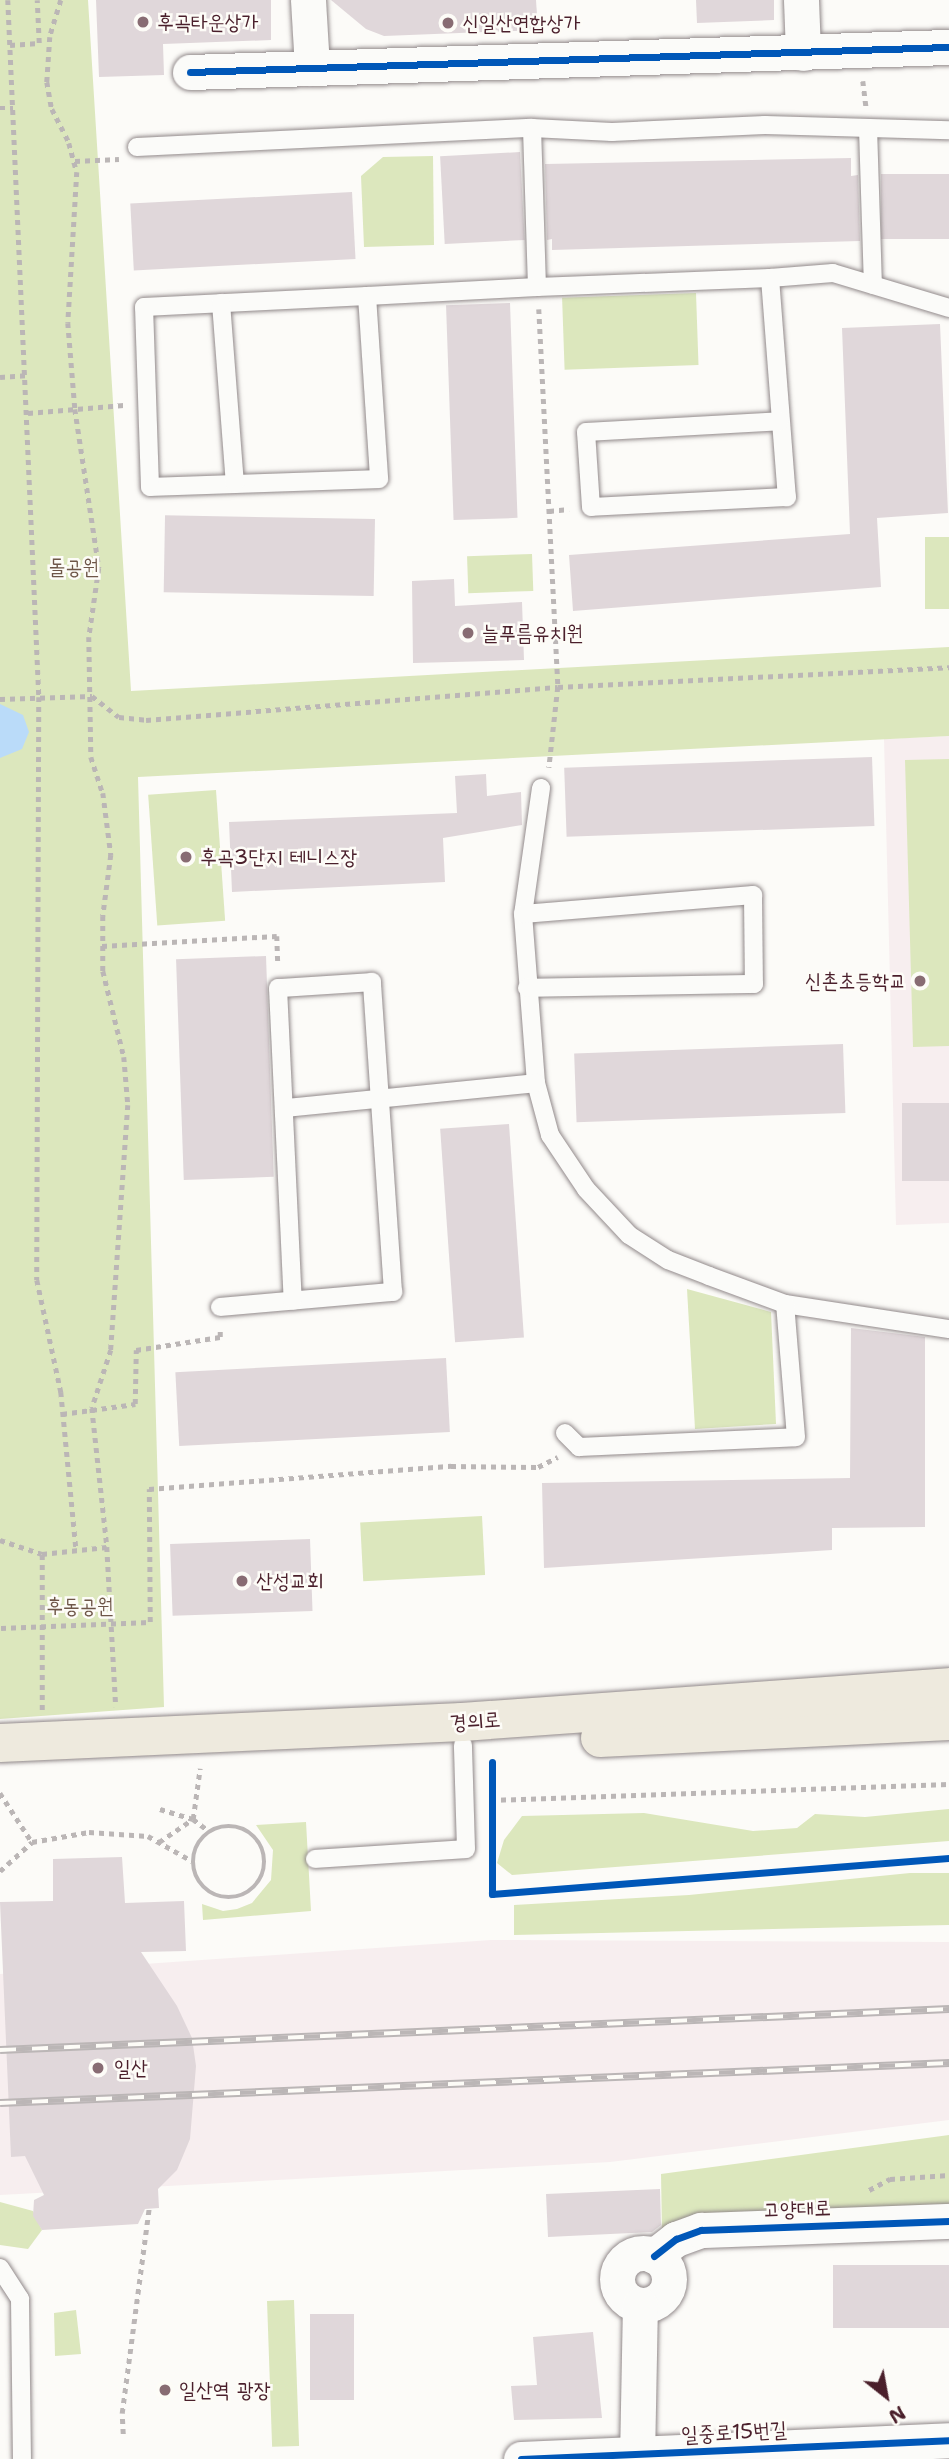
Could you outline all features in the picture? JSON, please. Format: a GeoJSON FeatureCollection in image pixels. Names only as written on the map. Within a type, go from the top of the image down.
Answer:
{"type":"FeatureCollection","features":[{"type":"Feature","properties":{"kind":"main road","name":"경의로"},"geometry":{"type":"LineString","coordinates":[[0,1742],[461,1722],[949,1687]]}},
{"type":"Feature","properties":{"kind":"main road","name":"경의로"},"geometry":{"type":"LineString","coordinates":[[0,1759],[463,1745],[949,1721]]}},
{"type":"Feature","properties":{"kind":"street"},"geometry":{"type":"LineString","coordinates":[[308,0],[312,68]]}},
{"type":"Feature","properties":{"kind":"street"},"geometry":{"type":"LineString","coordinates":[[801,0],[803,53]]}},
{"type":"Feature","properties":{"kind":"street"},"geometry":{"type":"LineString","coordinates":[[190,72],[949,47]]}},
{"type":"Feature","properties":{"kind":"street","name":"고양대로"},"geometry":{"type":"LineString","coordinates":[[637,2456],[640,2305],[657,2300],[668,2286],[666,2268],[654,2256],[676,2239],[701,2230],[949,2221]]}},
{"type":"Feature","properties":{"kind":"street","name":"일중로15번길"},"geometry":{"type":"LineString","coordinates":[[521,2459],[637,2456],[949,2440]]}},
{"type":"Feature","properties":{"kind":"lane"},"geometry":{"type":"LineString","coordinates":[[532,128],[537,287]]}},
{"type":"Feature","properties":{"kind":"lane"},"geometry":{"type":"LineString","coordinates":[[137,147],[532,128],[949,130]]}},
{"type":"Feature","properties":{"kind":"lane"},"geometry":{"type":"LineString","coordinates":[[868,128],[873,285]]}},
{"type":"Feature","properties":{"kind":"lane"},"geometry":{"type":"LineString","coordinates":[[367,296],[379,479],[150,487],[144,307],[537,287],[770,278],[834,273],[949,309]]}},
{"type":"Feature","properties":{"kind":"lane"},"geometry":{"type":"LineString","coordinates":[[770,278],[787,497],[591,507],[586,432],[780,421]]}},
{"type":"Feature","properties":{"kind":"lane"},"geometry":{"type":"LineString","coordinates":[[221,303],[235,483]]}},
{"type":"Feature","properties":{"kind":"lane"},"geometry":{"type":"LineString","coordinates":[[541,788],[523,914],[527,988],[536,1083],[550,1135],[567,1164],[629,1235],[668,1260],[785,1304],[949,1329]]}},
{"type":"Feature","properties":{"kind":"lane"},"geometry":{"type":"LineString","coordinates":[[523,914],[753,895],[754,984],[527,988]]}},
{"type":"Feature","properties":{"kind":"lane"},"geometry":{"type":"LineString","coordinates":[[220,1307],[293,1301],[393,1292],[372,982],[278,988],[286,1108],[293,1301]]}},
{"type":"Feature","properties":{"kind":"lane"},"geometry":{"type":"LineString","coordinates":[[286,1108],[536,1083]]}},
{"type":"Feature","properties":{"kind":"lane"},"geometry":{"type":"LineString","coordinates":[[565,1433],[579,1447],[796,1437],[785,1304]]}},
{"type":"Feature","properties":{"kind":"lane"},"geometry":{"type":"LineString","coordinates":[[315,1858],[466,1849],[463,1745]]}},
{"type":"Feature","properties":{"kind":"lane"},"geometry":{"type":"LineString","coordinates":[[0,2268],[20,2299],[22,2459]]}},
{"type":"Feature","properties":{"kind":"path"},"geometry":{"type":"LineString","coordinates":[[8,0],[39,697],[37,1280],[62,1414],[76,1549]]}},
{"type":"Feature","properties":{"kind":"path"},"geometry":{"type":"LineString","coordinates":[[10,45],[39,43],[37,0]]}},
{"type":"Feature","properties":{"kind":"path"},"geometry":{"type":"LineString","coordinates":[[61,0],[50,37],[47,82],[52,109],[75,161],[68,323],[75,409],[99,568],[89,637],[92,757],[103,793],[111,855],[102,946],[103,971],[124,1057],[127,1146],[111,1350],[92,1408],[107,1547],[116,1718]]}},
{"type":"Feature","properties":{"kind":"path"},"geometry":{"type":"LineString","coordinates":[[858,51],[868,128]]}},
{"type":"Feature","properties":{"kind":"path"},"geometry":{"type":"LineString","coordinates":[[0,108],[13,108]]}},
{"type":"Feature","properties":{"kind":"path"},"geometry":{"type":"LineString","coordinates":[[75,161],[138,159],[137,147]]}},
{"type":"Feature","properties":{"kind":"path"},"geometry":{"type":"LineString","coordinates":[[537,287],[558,687],[553,756],[541,788]]}},
{"type":"Feature","properties":{"kind":"path"},"geometry":{"type":"LineString","coordinates":[[0,377],[26,375]]}},
{"type":"Feature","properties":{"kind":"path"},"geometry":{"type":"LineString","coordinates":[[28,413],[147,404]]}},
{"type":"Feature","properties":{"kind":"path"},"geometry":{"type":"LineString","coordinates":[[0,699],[92,696],[119,717],[146,720],[558,687],[949,667]]}},
{"type":"Feature","properties":{"kind":"path"},"geometry":{"type":"LineString","coordinates":[[102,946],[277,936],[278,988]]}},
{"type":"Feature","properties":{"kind":"path"},"geometry":{"type":"LineString","coordinates":[[62,1414],[135,1404],[136,1349],[220,1337],[220,1307]]}},
{"type":"Feature","properties":{"kind":"path"},"geometry":{"type":"LineString","coordinates":[[1,1628],[150,1622],[149,1489],[451,1466],[538,1467],[579,1447]]}},
{"type":"Feature","properties":{"kind":"path"},"geometry":{"type":"LineString","coordinates":[[0,1540],[42,1553],[107,1547]]}},
{"type":"Feature","properties":{"kind":"path"},"geometry":{"type":"LineString","coordinates":[[42,1553],[42,1722]]}},
{"type":"Feature","properties":{"kind":"path"},"geometry":{"type":"LineString","coordinates":[[159,1842],[193,1819],[200,1768]]}},
{"type":"Feature","properties":{"kind":"path"},"geometry":{"type":"LineString","coordinates":[[491,1800],[949,1784]]}},
{"type":"Feature","properties":{"kind":"path"},"geometry":{"type":"LineString","coordinates":[[492,1790],[492,1813]]}},
{"type":"Feature","properties":{"kind":"path"},"geometry":{"type":"LineString","coordinates":[[0,1793],[32,1842]]}},
{"type":"Feature","properties":{"kind":"path"},"geometry":{"type":"LineString","coordinates":[[160,1809],[193,1819],[209,1831]]}},
{"type":"Feature","properties":{"kind":"path"},"geometry":{"type":"LineString","coordinates":[[233,1825],[255,1836],[265,1858],[260,1882],[241,1896],[218,1896],[199,1883],[192,1861],[194,1850],[209,1831],[233,1825]]}},
{"type":"Feature","properties":{"kind":"path"},"geometry":{"type":"LineString","coordinates":[[0,1871],[32,1842],[89,1832],[148,1836],[192,1861]]}},
{"type":"Feature","properties":{"kind":"path"},"geometry":{"type":"LineString","coordinates":[[123,2434],[149,2209]]}},
{"type":"Feature","properties":{"kind":"shaded area","name":"신촌초등학교"},"geometry":{"type":"Polygon","coordinates":[[[949,736],[949,1223],[896,1225],[884,739],[949,736]]]}},
{"type":"Feature","properties":{"kind":"shaded area"},"geometry":{"type":"Polygon","coordinates":[[[491,1940],[949,1942],[949,2120],[610,2162],[0,2195],[0,1974],[491,1940]]]}},
{"type":"Feature","properties":{"kind":"green space","name":"후동공원"},"geometry":{"type":"Polygon","coordinates":[[[0,0],[88,0],[131,691],[949,647],[949,736],[138,777],[164,1707],[0,1719],[0,0]]]}},
{"type":"Feature","properties":{"kind":"green space"},"geometry":{"type":"Polygon","coordinates":[[[433,156],[434,245],[364,247],[361,176],[383,157],[433,156]]]}},
{"type":"Feature","properties":{"kind":"green space"},"geometry":{"type":"Polygon","coordinates":[[[696,293],[699,365],[565,370],[562,298],[696,293]]]}},
{"type":"Feature","properties":{"kind":"green space"},"geometry":{"type":"Polygon","coordinates":[[[925,537],[949,537],[949,609],[925,609],[925,537]]]}},
{"type":"Feature","properties":{"kind":"green space"},"geometry":{"type":"Polygon","coordinates":[[[532,554],[533,591],[468,593],[467,556],[532,554]]]}},
{"type":"Feature","properties":{"kind":"green space"},"geometry":{"type":"Polygon","coordinates":[[[949,759],[949,1046],[913,1047],[905,760],[949,759]]]}},
{"type":"Feature","properties":{"kind":"green space","name":"후곡3단지 테니스장"},"geometry":{"type":"Polygon","coordinates":[[[216,790],[225,921],[157,925],[148,795],[216,790]]]}},
{"type":"Feature","properties":{"kind":"green space"},"geometry":{"type":"Polygon","coordinates":[[[687,1289],[771,1312],[776,1424],[695,1429],[687,1289]]]}},
{"type":"Feature","properties":{"kind":"green space"},"geometry":{"type":"Polygon","coordinates":[[[482,1516],[485,1575],[363,1581],[360,1522],[482,1516]]]}},
{"type":"Feature","properties":{"kind":"green space"},"geometry":{"type":"Polygon","coordinates":[[[949,1809],[949,1841],[512,1875],[497,1863],[504,1840],[522,1816],[644,1813],[753,1831],[797,1828],[815,1814],[865,1817],[949,1809]]]}},
{"type":"Feature","properties":{"kind":"green space"},"geometry":{"type":"Polygon","coordinates":[[[306,1822],[311,1911],[203,1920],[202,1904],[223,1911],[237,1909],[252,1903],[271,1880],[273,1850],[256,1825],[306,1822]]]}},
{"type":"Feature","properties":{"kind":"green space"},"geometry":{"type":"Polygon","coordinates":[[[910,1873],[949,1873],[949,1925],[514,1935],[514,1905],[689,1895],[910,1873]]]}},
{"type":"Feature","properties":{"kind":"green space"},"geometry":{"type":"Polygon","coordinates":[[[949,2135],[949,2211],[662,2232],[661,2174],[949,2135]]]}},
{"type":"Feature","properties":{"kind":"green space"},"geometry":{"type":"Polygon","coordinates":[[[0,2202],[33,2211],[42,2230],[28,2249],[0,2245],[0,2202]]]}},
{"type":"Feature","properties":{"kind":"green space"},"geometry":{"type":"Polygon","coordinates":[[[294,2300],[299,2446],[272,2447],[267,2301],[294,2300]]]}},
{"type":"Feature","properties":{"kind":"green space"},"geometry":{"type":"Polygon","coordinates":[[[76,2310],[81,2354],[55,2356],[54,2313],[76,2310]]]}},
{"type":"Feature","properties":{"kind":"water"},"geometry":{"type":"Polygon","coordinates":[[[0,704],[23,715],[29,732],[22,749],[0,758],[0,704]]]}},
{"type":"Feature","properties":{"kind":"building","name":"후곡타운상가"},"geometry":{"type":"Polygon","coordinates":[[[96,0],[271,0],[271,40],[163,44],[164,75],[99,77],[96,0]]]}},
{"type":"Feature","properties":{"kind":"building","name":"신일산연합상가"},"geometry":{"type":"Polygon","coordinates":[[[331,0],[536,0],[538,30],[384,36],[366,29],[331,0]]]}},
{"type":"Feature","properties":{"kind":"building"},"geometry":{"type":"Polygon","coordinates":[[[696,0],[774,0],[774,20],[697,23],[696,0]]]}},
{"type":"Feature","properties":{"kind":"building"},"geometry":{"type":"Polygon","coordinates":[[[520,152],[525,240],[445,244],[440,156],[520,152]]]}},
{"type":"Feature","properties":{"kind":"building"},"geometry":{"type":"Polygon","coordinates":[[[851,158],[851,176],[858,175],[860,241],[552,250],[552,239],[547,240],[545,164],[851,158]]]}},
{"type":"Feature","properties":{"kind":"building"},"geometry":{"type":"Polygon","coordinates":[[[881,174],[949,174],[949,239],[881,239],[881,174]]]}},
{"type":"Feature","properties":{"kind":"building"},"geometry":{"type":"Polygon","coordinates":[[[352,192],[356,259],[134,271],[130,204],[352,192]]]}},
{"type":"Feature","properties":{"kind":"building"},"geometry":{"type":"Polygon","coordinates":[[[510,303],[518,518],[454,520],[446,305],[510,303]]]}},
{"type":"Feature","properties":{"kind":"building"},"geometry":{"type":"Polygon","coordinates":[[[940,324],[948,513],[877,518],[881,587],[573,611],[569,555],[850,534],[842,328],[940,324]]]}},
{"type":"Feature","properties":{"kind":"building"},"geometry":{"type":"Polygon","coordinates":[[[165,515],[375,519],[374,596],[164,592],[165,515]]]}},
{"type":"Feature","properties":{"kind":"building","name":"늘푸름유치원"},"geometry":{"type":"Polygon","coordinates":[[[454,579],[455,606],[522,602],[524,660],[413,663],[412,581],[454,579]]]}},
{"type":"Feature","properties":{"kind":"building"},"geometry":{"type":"Polygon","coordinates":[[[872,757],[874,826],[567,837],[564,768],[872,757]]]}},
{"type":"Feature","properties":{"kind":"building"},"geometry":{"type":"Polygon","coordinates":[[[486,774],[487,796],[521,792],[522,825],[443,838],[445,882],[232,892],[229,822],[457,813],[455,776],[486,774]]]}},
{"type":"Feature","properties":{"kind":"building"},"geometry":{"type":"Polygon","coordinates":[[[266,956],[274,1177],[184,1180],[176,959],[266,956]]]}},
{"type":"Feature","properties":{"kind":"building"},"geometry":{"type":"Polygon","coordinates":[[[843,1044],[845,1113],[577,1122],[574,1053],[843,1044]]]}},
{"type":"Feature","properties":{"kind":"building"},"geometry":{"type":"Polygon","coordinates":[[[902,1103],[949,1103],[949,1181],[902,1181],[902,1103]]]}},
{"type":"Feature","properties":{"kind":"building"},"geometry":{"type":"Polygon","coordinates":[[[509,1124],[524,1337],[455,1342],[440,1129],[509,1124]]]}},
{"type":"Feature","properties":{"kind":"building"},"geometry":{"type":"Polygon","coordinates":[[[851,1328],[925,1337],[925,1527],[832,1528],[832,1550],[544,1568],[542,1483],[850,1478],[851,1328]]]}},
{"type":"Feature","properties":{"kind":"building"},"geometry":{"type":"Polygon","coordinates":[[[446,1358],[450,1432],[179,1446],[175,1372],[446,1358]]]}},
{"type":"Feature","properties":{"kind":"building","name":"산성교회"},"geometry":{"type":"Polygon","coordinates":[[[310,1539],[313,1611],[173,1616],[170,1544],[310,1539]]]}},
{"type":"Feature","properties":{"kind":"building"},"geometry":{"type":"Polygon","coordinates":[[[122,1857],[125,1903],[184,1901],[186,1951],[141,1952],[177,2006],[192,2038],[196,2066],[190,2139],[177,2170],[158,2189],[159,2208],[145,2209],[138,2224],[42,2230],[33,2216],[34,2200],[44,2195],[25,2156],[11,2157],[0,1902],[53,1901],[53,1859],[122,1857]]]}},
{"type":"Feature","properties":{"kind":"building"},"geometry":{"type":"Polygon","coordinates":[[[660,2189],[661,2225],[652,2232],[548,2237],[546,2194],[660,2189]]]}},
{"type":"Feature","properties":{"kind":"building"},"geometry":{"type":"Polygon","coordinates":[[[833,2265],[949,2265],[949,2328],[833,2328],[833,2265]]]}},
{"type":"Feature","properties":{"kind":"building"},"geometry":{"type":"Polygon","coordinates":[[[310,2314],[354,2314],[354,2400],[310,2400],[310,2314]]]}},
{"type":"Feature","properties":{"kind":"building"},"geometry":{"type":"Polygon","coordinates":[[[593,2332],[602,2418],[514,2420],[511,2386],[537,2385],[533,2337],[593,2332]]]}},
{"type":"Feature","properties":{"kind":"railway"},"geometry":{"type":"LineString","coordinates":[[0,2050],[949,2009]]}},
{"type":"Feature","properties":{"kind":"railway"},"geometry":{"type":"LineString","coordinates":[[0,2103],[949,2063]]}},
{"type":"Feature","properties":{"kind":"cycle path"},"geometry":{"type":"LineString","coordinates":[[190,72],[949,47]]}},
{"type":"Feature","properties":{"kind":"cycle path"},"geometry":{"type":"LineString","coordinates":[[492,1762],[492,1894],[949,1858]]}},
{"type":"Feature","properties":{"kind":"cycle path"},"geometry":{"type":"LineString","coordinates":[[654,2256],[676,2239],[701,2230],[949,2221]]}},
{"type":"Feature","properties":{"kind":"cycle path"},"geometry":{"type":"LineString","coordinates":[[521,2459],[949,2440]]}},
{"type":"Feature","properties":{"kind":"place","name":"후곡타운상가"},"geometry":{"type":"Point","coordinates":[143,22]}},
{"type":"Feature","properties":{"kind":"place","name":"신일산연합상가"},"geometry":{"type":"Point","coordinates":[448,23]}},
{"type":"Feature","properties":{"kind":"place","name":"늘푸름유치원"},"geometry":{"type":"Point","coordinates":[468,633]}},
{"type":"Feature","properties":{"kind":"place","name":"후곡3단지 테니스장"},"geometry":{"type":"Point","coordinates":[186,857]}},
{"type":"Feature","properties":{"kind":"place","name":"신촌초등학교"},"geometry":{"type":"Point","coordinates":[920,981]}},
{"type":"Feature","properties":{"kind":"place","name":"산성교회"},"geometry":{"type":"Point","coordinates":[242,1581]}},
{"type":"Feature","properties":{"kind":"place","name":"일산"},"geometry":{"type":"Point","coordinates":[98,2068]}},
{"type":"Feature","properties":{"kind":"place","name":"일산역 광장"},"geometry":{"type":"Point","coordinates":[165,2390]}},
{"type":"Feature","properties":{"kind":"park label","name":"돌공원"},"geometry":{"type":"Point","coordinates":[74,567]}}]}
